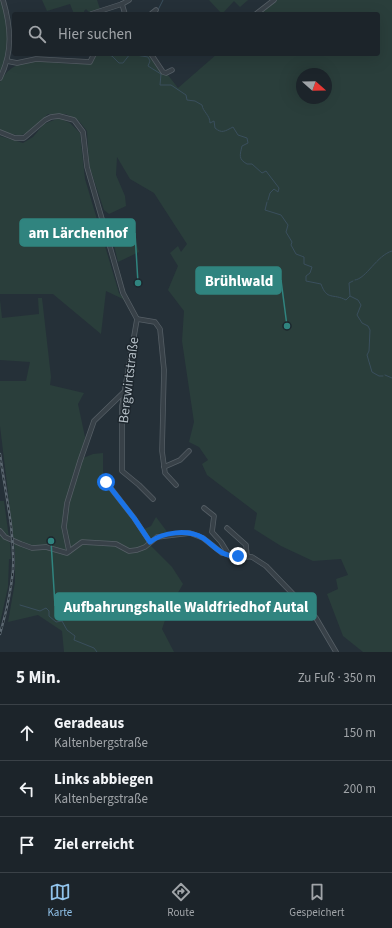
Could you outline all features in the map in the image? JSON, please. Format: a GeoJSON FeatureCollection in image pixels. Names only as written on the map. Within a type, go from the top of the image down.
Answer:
{"type":"FeatureCollection","features":[{"type":"Feature","properties":{"kind":"street"},"geometry":{"type":"LineString","coordinates":[[0,78],[7,61],[10,35],[3,0]]}},
{"type":"Feature","properties":{"kind":"street"},"geometry":{"type":"LineString","coordinates":[[97,12],[122,4],[129,0]]}},
{"type":"Feature","properties":{"kind":"street"},"geometry":{"type":"LineString","coordinates":[[259,12],[274,0]]}},
{"type":"Feature","properties":{"kind":"street"},"geometry":{"type":"LineString","coordinates":[[122,4],[124,12]]}},
{"type":"Feature","properties":{"kind":"street"},"geometry":{"type":"LineString","coordinates":[[7,61],[16,63],[36,59],[90,62],[93,56]]}},
{"type":"Feature","properties":{"kind":"street"},"geometry":{"type":"LineString","coordinates":[[152,56],[163,72],[166,73],[172,70]]}},
{"type":"Feature","properties":{"kind":"street","name":"Bergwirtstraße"},"geometry":{"type":"LineString","coordinates":[[0,132],[15,138],[24,138],[44,120],[59,116],[74,120],[79,125],[85,139],[87,167],[123,292],[137,319],[124,392],[122,471],[139,485],[153,500]]}},
{"type":"Feature","properties":{"kind":"street","name":"Bergwirtstraße"},"geometry":{"type":"LineString","coordinates":[[137,319],[155,322],[160,329],[164,370],[162,451],[165,473],[176,485]]}},
{"type":"Feature","properties":{"kind":"street"},"geometry":{"type":"LineString","coordinates":[[69,551],[64,527],[67,503],[80,461],[94,421],[124,392]]}},
{"type":"Feature","properties":{"kind":"street"},"geometry":{"type":"LineString","coordinates":[[164,467],[180,460],[189,450]]}},
{"type":"Feature","properties":{"kind":"street"},"geometry":{"type":"LineString","coordinates":[[106,482],[134,518],[150,542]]}},
{"type":"Feature","properties":{"kind":"street"},"geometry":{"type":"LineString","coordinates":[[204,508],[214,516],[212,532],[221,542],[229,555]]}},
{"type":"Feature","properties":{"kind":"street"},"geometry":{"type":"LineString","coordinates":[[227,528],[243,541],[247,549],[247,557]]}},
{"type":"Feature","properties":{"kind":"street"},"geometry":{"type":"LineString","coordinates":[[0,531],[12,540],[32,548],[46,547],[62,553],[69,551],[82,542],[116,544],[129,551],[137,550],[157,537],[190,533],[203,538],[218,552],[255,559],[266,566],[316,618],[336,652]]}},
{"type":"Feature","properties":{"kind":"green space"},"geometry":{"type":"Polygon","coordinates":[[[0,0],[6,14],[8,30],[5,62],[0,74],[0,0]]]}},
{"type":"Feature","properties":{"kind":"green space"},"geometry":{"type":"Polygon","coordinates":[[[42,0],[97,0],[100,9],[89,12],[86,9],[84,12],[73,12],[70,4],[47,11],[42,0]]]}},
{"type":"Feature","properties":{"kind":"green space"},"geometry":{"type":"Polygon","coordinates":[[[209,0],[248,0],[240,7],[234,1],[224,12],[220,12],[209,0]]]}},
{"type":"Feature","properties":{"kind":"green space"},"geometry":{"type":"Polygon","coordinates":[[[274,0],[392,0],[392,652],[363,652],[343,636],[327,594],[338,589],[336,579],[348,575],[341,559],[313,561],[281,546],[254,529],[257,513],[207,475],[202,464],[208,460],[199,447],[189,442],[194,422],[182,341],[184,311],[168,290],[178,266],[170,253],[178,246],[181,252],[187,244],[154,193],[130,179],[117,157],[116,175],[125,196],[126,206],[109,214],[104,210],[89,165],[87,131],[79,121],[66,114],[48,114],[31,130],[22,135],[16,135],[0,130],[0,82],[5,74],[17,65],[32,62],[88,64],[91,56],[154,57],[178,88],[215,56],[380,56],[380,12],[255,12],[274,0]]]}},
{"type":"Feature","properties":{"kind":"green space"},"geometry":{"type":"Polygon","coordinates":[[[59,118],[70,123],[80,133],[85,179],[119,293],[125,300],[106,291],[101,334],[53,294],[0,294],[0,136],[23,143],[33,137],[44,124],[59,118]]]}},
{"type":"Feature","properties":{"kind":"green space"},"geometry":{"type":"Polygon","coordinates":[[[134,235],[139,252],[118,262],[113,241],[134,235]]]}},
{"type":"Feature","properties":{"kind":"green space"},"geometry":{"type":"Polygon","coordinates":[[[38,298],[42,298],[51,377],[50,385],[84,393],[78,404],[85,437],[83,458],[93,454],[103,453],[103,480],[140,531],[151,526],[156,517],[168,533],[158,534],[146,541],[172,567],[183,584],[169,608],[162,629],[174,652],[64,652],[62,631],[38,615],[8,622],[15,582],[15,551],[0,426],[0,381],[26,381],[30,362],[0,360],[0,300],[2,318],[39,314],[38,298]]]}},
{"type":"Feature","properties":{"kind":"green space"},"geometry":{"type":"Polygon","coordinates":[[[0,501],[4,501],[9,538],[0,529],[0,501]]]}},
{"type":"Feature","properties":{"kind":"green space"},"geometry":{"type":"Polygon","coordinates":[[[0,534],[10,543],[11,559],[9,559],[8,587],[0,623],[0,534]]]}},
{"type":"Feature","properties":{"kind":"waterway"},"geometry":{"type":"LineString","coordinates":[[157,12],[163,0]]}},
{"type":"Feature","properties":{"kind":"waterway"},"geometry":{"type":"LineString","coordinates":[[112,56],[119,63],[123,63],[128,56]]}},
{"type":"Feature","properties":{"kind":"waterway"},"geometry":{"type":"LineString","coordinates":[[142,56],[148,57],[150,61],[148,66],[161,74],[160,85],[171,85],[186,95],[187,100],[195,101],[202,105],[210,123],[214,121],[215,128],[217,130],[224,131],[233,127],[238,135],[247,138],[248,143],[242,146],[240,154],[242,160],[247,164],[252,164],[262,173],[266,171],[279,188],[278,192],[274,189],[270,193],[268,200]]}},
{"type":"Feature","properties":{"kind":"waterway"},"geometry":{"type":"LineString","coordinates":[[267,202],[265,210],[281,215],[288,225],[286,232],[292,242],[291,245],[296,254],[304,257],[304,264],[312,267],[310,273],[306,276],[306,281],[321,284],[328,295],[346,300],[350,296],[358,300],[361,305],[357,315],[362,323],[368,326],[370,330],[369,351],[367,355],[372,372],[379,376],[383,376]]}},
{"type":"Feature","properties":{"kind":"waterway"},"geometry":{"type":"LineString","coordinates":[[355,280],[363,276],[381,257],[392,251]]}},
{"type":"Feature","properties":{"kind":"waterway"},"geometry":{"type":"LineString","coordinates":[[350,296],[349,283],[353,281]]}},
{"type":"Feature","properties":{"kind":"waterway"},"geometry":{"type":"LineString","coordinates":[[385,375],[392,378]]}},
{"type":"Feature","properties":{"kind":"waterway"},"geometry":{"type":"LineString","coordinates":[[20,605],[40,611],[46,608],[49,611],[49,616],[56,622],[62,621],[67,630],[75,636],[74,640],[94,648],[97,652]]}},
{"type":"Feature","properties":{"kind":"railway"},"geometry":{"type":"LineString","coordinates":[[0,454],[13,541],[13,570],[11,586],[0,634]]}},
{"type":"Feature","properties":{"kind":"place","name":"am Lärchenhof"},"geometry":{"type":"Point","coordinates":[138,283]}},
{"type":"Feature","properties":{"kind":"place","name":"Brühlwald"},"geometry":{"type":"Point","coordinates":[287,326]}},
{"type":"Feature","properties":{"kind":"place","name":"Aufbahrungshalle Waldfriedhof Autal"},"geometry":{"type":"Point","coordinates":[51,541]}},
{"type":"Feature","properties":{"kind":"route"},"geometry":{"type":"LineString","coordinates":[[106,482],[134,518],[150,542],[157,537],[170,534],[190,533],[203,538],[222,554],[238,556]]}}]}
